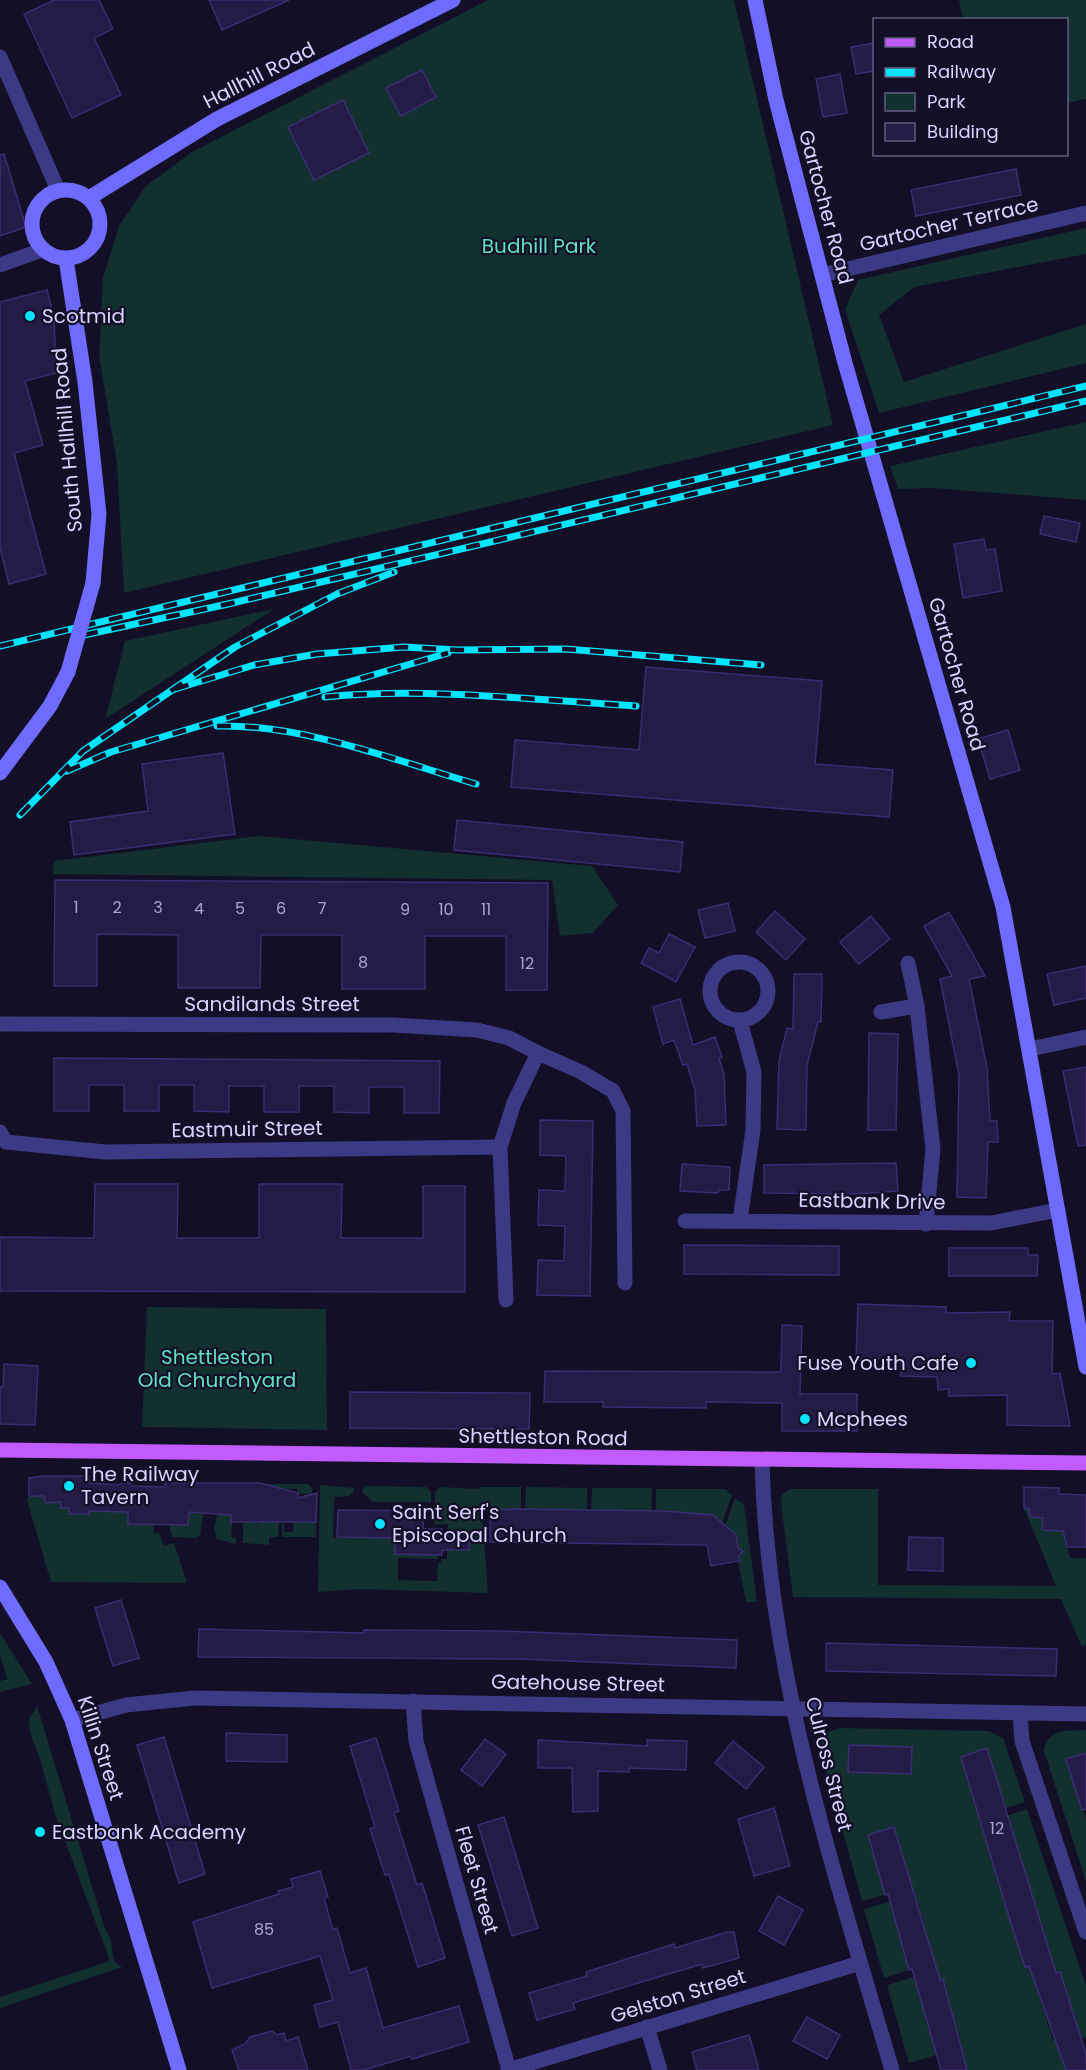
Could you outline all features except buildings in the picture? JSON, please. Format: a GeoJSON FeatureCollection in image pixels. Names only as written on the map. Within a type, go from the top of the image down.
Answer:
{"type":"FeatureCollection","features":[{"type":"Feature","properties":{"kind":"main road","name":"Hallhill Road"},"geometry":{"type":"LineString","coordinates":[[89,198],[217,119],[453,0]]}},
{"type":"Feature","properties":{"kind":"main road","name":"Gartocher Road"},"geometry":{"type":"LineString","coordinates":[[755,0],[776,100],[822,275],[1004,907],[1086,1367]]}},
{"type":"Feature","properties":{"kind":"main road"},"geometry":{"type":"LineString","coordinates":[[58,190],[71,190],[89,198],[98,212],[99,234],[87,252],[66,259],[54,257],[42,250],[33,234],[33,213],[44,198],[58,190]]}},
{"type":"Feature","properties":{"kind":"main road","name":"South Hallhill Road"},"geometry":{"type":"LineString","coordinates":[[0,773],[50,706],[68,672],[93,583],[99,514],[86,382],[66,259]]}},
{"type":"Feature","properties":{"kind":"main road","name":"Shettleston Road"},"geometry":{"type":"LineString","coordinates":[[0,1450],[762,1461],[1086,1463]]}},
{"type":"Feature","properties":{"kind":"main road","name":"Killin Street"},"geometry":{"type":"LineString","coordinates":[[3,1597],[46,1662],[72,1720],[179,2070]]}},
{"type":"Feature","properties":{"kind":"street"},"geometry":{"type":"LineString","coordinates":[[0,57],[58,190]]}},
{"type":"Feature","properties":{"kind":"street","name":"Gartocher Terrace"},"geometry":{"type":"LineString","coordinates":[[822,275],[1086,213]]}},
{"type":"Feature","properties":{"kind":"street"},"geometry":{"type":"LineString","coordinates":[[0,265],[42,250]]}},
{"type":"Feature","properties":{"kind":"street"},"geometry":{"type":"LineString","coordinates":[[908,963],[916,1006],[933,1149],[926,1224]]}},
{"type":"Feature","properties":{"kind":"street"},"geometry":{"type":"LineString","coordinates":[[881,1012],[916,1006]]}},
{"type":"Feature","properties":{"kind":"street"},"geometry":{"type":"LineString","coordinates":[[740,1021],[754,1072],[753,1130],[740,1220]]}},
{"type":"Feature","properties":{"kind":"street","name":"Sandilands Street"},"geometry":{"type":"LineString","coordinates":[[0,1024],[393,1025],[477,1030],[509,1038],[581,1072],[613,1091],[623,1111],[625,1283]]}},
{"type":"Feature","properties":{"kind":"street"},"geometry":{"type":"LineString","coordinates":[[1030,1049],[1086,1037]]}},
{"type":"Feature","properties":{"kind":"street"},"geometry":{"type":"LineString","coordinates":[[506,1300],[501,1147],[514,1103],[538,1053]]}},
{"type":"Feature","properties":{"kind":"street","name":"Eastmuir Street"},"geometry":{"type":"LineString","coordinates":[[0,1132],[6,1142],[105,1152],[501,1147]]}},
{"type":"Feature","properties":{"kind":"street","name":"Eastbank Drive"},"geometry":{"type":"LineString","coordinates":[[685,1221],[992,1223],[1058,1210]]}},
{"type":"Feature","properties":{"kind":"street","name":"Culross Street"},"geometry":{"type":"LineString","coordinates":[[762,1461],[763,1501],[771,1568],[793,1708],[810,1785],[892,2070]]}},
{"type":"Feature","properties":{"kind":"street","name":"Gatehouse Street"},"geometry":{"type":"LineString","coordinates":[[72,1720],[126,1705],[185,1698],[1086,1714]]}},
{"type":"Feature","properties":{"kind":"street","name":"Fleet Street"},"geometry":{"type":"LineString","coordinates":[[413,1701],[416,1742],[509,2070]]}},
{"type":"Feature","properties":{"kind":"street"},"geometry":{"type":"LineString","coordinates":[[1020,1713],[1021,1734],[1026,1752],[1086,1932]]}},
{"type":"Feature","properties":{"kind":"street","name":"Gelston Street"},"geometry":{"type":"LineString","coordinates":[[509,2070],[860,1963]]}},
{"type":"Feature","properties":{"kind":"street"},"geometry":{"type":"LineString","coordinates":[[647,2027],[660,2070]]}},
{"type":"Feature","properties":{"kind":"green space","name":"Budhill Park"},"geometry":{"type":"Polygon","coordinates":[[[488,0],[734,0],[833,425],[124,593],[117,464],[99,355],[103,278],[119,226],[146,186],[192,152],[488,0]]]}},
{"type":"Feature","properties":{"kind":"green space"},"geometry":{"type":"Polygon","coordinates":[[[959,0],[1086,0],[1086,99],[1068,103],[1068,18],[963,18],[959,0]]]}},
{"type":"Feature","properties":{"kind":"green space"},"geometry":{"type":"Polygon","coordinates":[[[1086,228],[1086,254],[914,287],[879,315],[904,382],[1086,324],[1086,363],[879,413],[845,309],[858,280],[1086,228]]]}},
{"type":"Feature","properties":{"kind":"green space"},"geometry":{"type":"Polygon","coordinates":[[[1086,422],[1086,500],[933,488],[898,489],[890,466],[1086,422]]]}},
{"type":"Feature","properties":{"kind":"green space"},"geometry":{"type":"Polygon","coordinates":[[[274,609],[105,719],[125,641],[274,609]]]}},
{"type":"Feature","properties":{"kind":"green space"},"geometry":{"type":"Polygon","coordinates":[[[259,836],[592,866],[618,905],[593,933],[560,936],[552,880],[53,874],[54,861],[259,836]]]}},
{"type":"Feature","properties":{"kind":"green space","name":"Shettleston Old Churchyard"},"geometry":{"type":"Polygon","coordinates":[[[147,1307],[326,1309],[327,1430],[142,1427],[147,1307]]]}},
{"type":"Feature","properties":{"kind":"green space"},"geometry":{"type":"Polygon","coordinates":[[[259,1484],[308,1484],[312,1488],[312,1494],[298,1494],[297,1489],[281,1489],[259,1484]]]}},
{"type":"Feature","properties":{"kind":"green space"},"geometry":{"type":"Polygon","coordinates":[[[320,1485],[354,1488],[354,1492],[349,1496],[334,1497],[333,1538],[395,1538],[438,1554],[438,1559],[398,1558],[398,1580],[437,1581],[438,1563],[441,1563],[441,1559],[447,1559],[447,1544],[450,1550],[469,1550],[469,1534],[447,1540],[448,1524],[434,1524],[435,1492],[440,1487],[477,1489],[480,1487],[521,1487],[521,1511],[513,1509],[482,1511],[488,1593],[358,1589],[318,1592],[320,1485]]]}},
{"type":"Feature","properties":{"kind":"green space"},"geometry":{"type":"Polygon","coordinates":[[[89,1486],[116,1487],[115,1512],[128,1512],[128,1524],[142,1525],[143,1513],[152,1513],[154,1534],[159,1532],[164,1546],[174,1543],[187,1583],[51,1582],[27,1500],[29,1496],[44,1496],[45,1503],[61,1502],[69,1508],[70,1514],[89,1514],[89,1486]]]}},
{"type":"Feature","properties":{"kind":"green space"},"geometry":{"type":"Polygon","coordinates":[[[365,1486],[426,1487],[431,1492],[431,1502],[373,1502],[362,1492],[365,1486]]]}},
{"type":"Feature","properties":{"kind":"green space"},"geometry":{"type":"Polygon","coordinates":[[[526,1487],[587,1488],[587,1512],[525,1511],[526,1487]]]}},
{"type":"Feature","properties":{"kind":"green space"},"geometry":{"type":"Polygon","coordinates":[[[592,1488],[652,1488],[651,1512],[599,1510],[591,1512],[592,1488]]]}},
{"type":"Feature","properties":{"kind":"green space"},"geometry":{"type":"Polygon","coordinates":[[[656,1489],[725,1489],[732,1495],[722,1523],[697,1513],[656,1512],[656,1489]]]}},
{"type":"Feature","properties":{"kind":"green space"},"geometry":{"type":"Polygon","coordinates":[[[791,1489],[878,1489],[878,1585],[1056,1586],[1024,1508],[1029,1509],[1030,1517],[1043,1518],[1043,1530],[1056,1530],[1057,1512],[1070,1558],[1086,1558],[1086,1645],[1082,1647],[1061,1599],[793,1597],[781,1503],[782,1494],[791,1489]]]}},
{"type":"Feature","properties":{"kind":"green space"},"geometry":{"type":"Polygon","coordinates":[[[735,1498],[744,1505],[757,1602],[746,1602],[738,1561],[740,1549],[725,1526],[735,1498]]]}},
{"type":"Feature","properties":{"kind":"green space"},"geometry":{"type":"Polygon","coordinates":[[[189,1507],[204,1509],[200,1535],[196,1538],[172,1537],[167,1516],[180,1525],[188,1524],[189,1507]]]}},
{"type":"Feature","properties":{"kind":"green space"},"geometry":{"type":"Polygon","coordinates":[[[217,1514],[233,1515],[231,1537],[236,1538],[236,1544],[217,1539],[214,1530],[217,1514]]]}},
{"type":"Feature","properties":{"kind":"green space"},"geometry":{"type":"Polygon","coordinates":[[[243,1514],[257,1521],[257,1527],[258,1522],[279,1522],[278,1537],[269,1537],[269,1545],[243,1543],[243,1514]]]}},
{"type":"Feature","properties":{"kind":"green space"},"geometry":{"type":"Polygon","coordinates":[[[282,1522],[284,1522],[284,1532],[293,1532],[294,1522],[316,1522],[316,1537],[282,1537],[282,1522]]]}},
{"type":"Feature","properties":{"kind":"green space"},"geometry":{"type":"Polygon","coordinates":[[[0,1633],[32,1684],[0,1692],[0,1681],[7,1679],[0,1655],[0,1633]]]}},
{"type":"Feature","properties":{"kind":"green space"},"geometry":{"type":"Polygon","coordinates":[[[37,1706],[104,1926],[110,1937],[114,1961],[122,1967],[0,2008],[0,1997],[110,1961],[55,1814],[41,1762],[30,1733],[29,1719],[37,1706]]]}},
{"type":"Feature","properties":{"kind":"green space"},"geometry":{"type":"Polygon","coordinates":[[[840,1728],[989,1731],[1003,1738],[1025,1802],[1006,1808],[987,1748],[961,1757],[983,1824],[1027,1809],[1086,1986],[1086,2037],[1058,2047],[1066,2070],[967,2070],[960,2048],[909,2063],[887,1985],[937,1970],[918,1902],[892,1910],[909,1970],[884,1978],[864,1909],[913,1895],[893,1827],[868,1835],[885,1895],[862,1901],[821,1752],[821,1743],[826,1733],[840,1728]],[[849,1745],[849,1772],[911,1774],[912,1747],[849,1745]],[[1010,1824],[1003,1891],[1029,1883],[1010,1824]],[[1060,1972],[1034,1981],[1053,2040],[1078,2032],[1060,1972]],[[943,1979],[917,1987],[935,2047],[960,2039],[943,1979]]]}},
{"type":"Feature","properties":{"kind":"green space"},"geometry":{"type":"Polygon","coordinates":[[[1086,1730],[1086,1753],[1066,1760],[1086,1819],[1086,1881],[1044,1751],[1049,1738],[1059,1732],[1086,1730]]]}},
{"type":"Feature","properties":{"kind":"railway"},"geometry":{"type":"LineString","coordinates":[[0,646],[1086,386]]}},
{"type":"Feature","properties":{"kind":"railway"},"geometry":{"type":"LineString","coordinates":[[84,635],[228,604],[1086,401]]}},
{"type":"Feature","properties":{"kind":"railway"},"geometry":{"type":"LineString","coordinates":[[20,815],[83,751],[235,647],[337,594],[394,572]]}},
{"type":"Feature","properties":{"kind":"railway"},"geometry":{"type":"LineString","coordinates":[[175,689],[254,665],[317,654],[404,647],[457,650],[566,649],[761,665]]}},
{"type":"Feature","properties":{"kind":"railway"},"geometry":{"type":"LineString","coordinates":[[67,771],[111,752],[448,653]]}},
{"type":"Feature","properties":{"kind":"railway"},"geometry":{"type":"LineString","coordinates":[[325,697],[364,694],[442,694],[636,706]]}},
{"type":"Feature","properties":{"kind":"railway"},"geometry":{"type":"LineString","coordinates":[[217,726],[249,727],[315,737],[476,784]]}},
{"type":"Feature","properties":{"kind":"place","name":"Scotmid"},"geometry":{"type":"Point","coordinates":[30,316]}},
{"type":"Feature","properties":{"kind":"place","name":"Fuse Youth Cafe"},"geometry":{"type":"Point","coordinates":[971,1363]}},
{"type":"Feature","properties":{"kind":"place","name":"Mcphees"},"geometry":{"type":"Point","coordinates":[805,1419]}},
{"type":"Feature","properties":{"kind":"place","name":"The Railway Tavern"},"geometry":{"type":"Point","coordinates":[69,1486]}},
{"type":"Feature","properties":{"kind":"place","name":"Saint Serf's Episcopal Church"},"geometry":{"type":"Point","coordinates":[380,1524]}},
{"type":"Feature","properties":{"kind":"place","name":"Eastbank Academy"},"geometry":{"type":"Point","coordinates":[40,1832]}}]}
